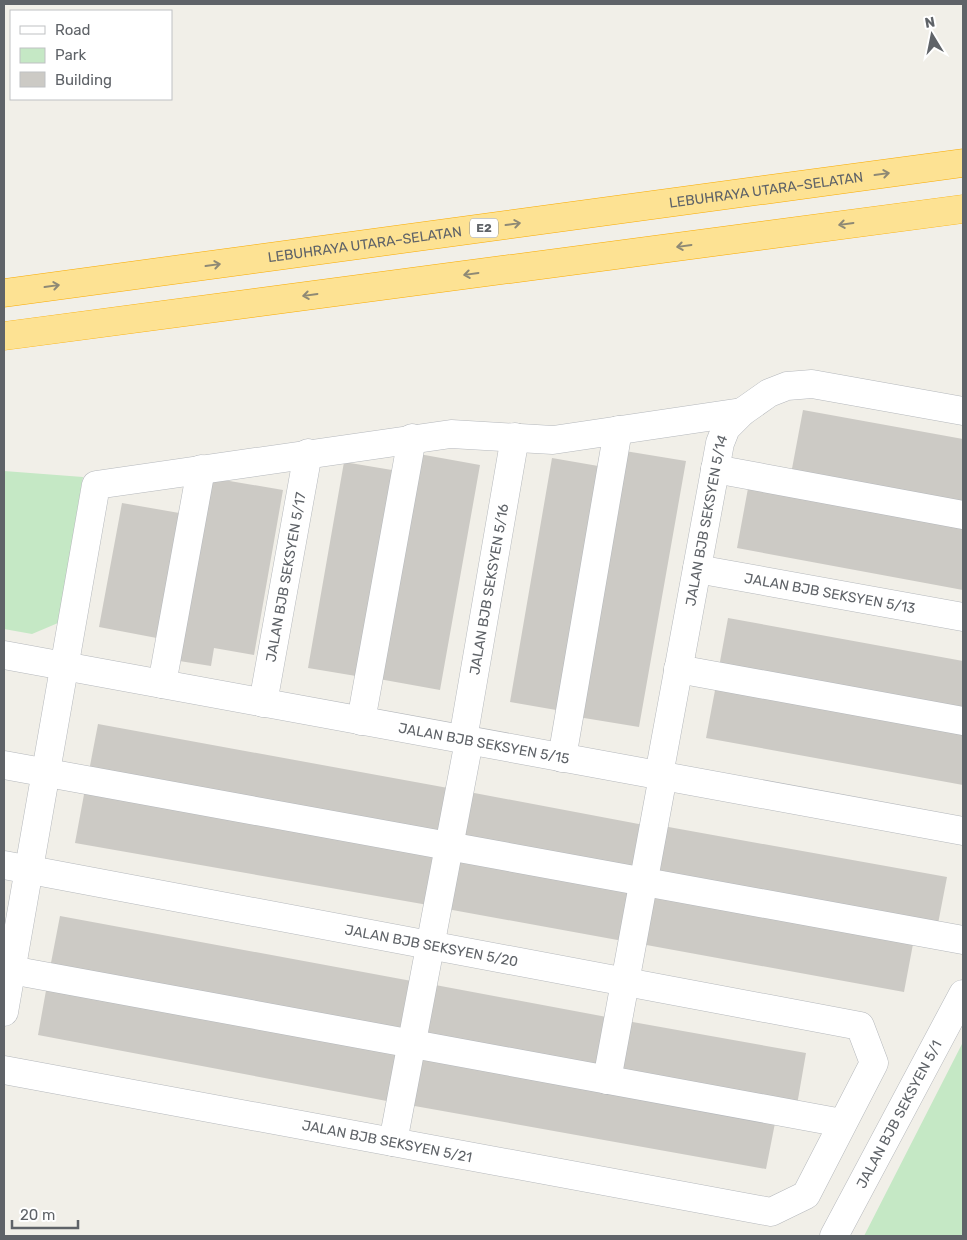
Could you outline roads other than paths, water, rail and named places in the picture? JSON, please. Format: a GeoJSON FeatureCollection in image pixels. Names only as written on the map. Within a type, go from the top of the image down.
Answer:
{"type":"FeatureCollection","features":[{"type":"Feature","properties":{"kind":"highway","name":"LEBUHRAYA UTARA–SELATAN"},"geometry":{"type":"LineString","coordinates":[[4,293],[963,163]]}},
{"type":"Feature","properties":{"kind":"highway"},"geometry":{"type":"LineString","coordinates":[[4,336],[963,209]]}},
{"type":"Feature","properties":{"kind":"street","name":"JALAN BJB SEKSYEN 5/14"},"geometry":{"type":"LineString","coordinates":[[607,1080],[644,882],[678,669],[720,443],[726,428],[742,412],[768,393],[787,386],[812,384],[963,411]]}},
{"type":"Feature","properties":{"kind":"street"},"geometry":{"type":"LineString","coordinates":[[4,1012],[11,970],[16,868],[45,773],[96,485],[412,438],[451,434],[553,440],[742,412]]}},
{"type":"Feature","properties":{"kind":"street"},"geometry":{"type":"LineString","coordinates":[[562,758],[618,430]]}},
{"type":"Feature","properties":{"kind":"street"},"geometry":{"type":"LineString","coordinates":[[361,721],[412,438]]}},
{"type":"Feature","properties":{"kind":"street","name":"JALAN BJB SEKSYEN 5/16"},"geometry":{"type":"LineString","coordinates":[[393,1142],[449,846],[515,438]]}},
{"type":"Feature","properties":{"kind":"street","name":"JALAN BJB SEKSYEN 5/17"},"geometry":{"type":"LineString","coordinates":[[263,703],[308,453]]}},
{"type":"Feature","properties":{"kind":"street"},"geometry":{"type":"LineString","coordinates":[[162,684],[201,469]]}},
{"type":"Feature","properties":{"kind":"street"},"geometry":{"type":"LineString","coordinates":[[715,469],[963,515]]}},
{"type":"Feature","properties":{"kind":"street","name":"JALAN BJB SEKSYEN 5/13"},"geometry":{"type":"LineString","coordinates":[[697,569],[963,617]]}},
{"type":"Feature","properties":{"kind":"street","name":"JALAN BJB SEKSYEN 5/15"},"geometry":{"type":"LineString","coordinates":[[4,655],[963,831]]}},
{"type":"Feature","properties":{"kind":"street"},"geometry":{"type":"LineString","coordinates":[[678,669],[963,721]]}},
{"type":"Feature","properties":{"kind":"street"},"geometry":{"type":"LineString","coordinates":[[4,765],[963,940]]}},
{"type":"Feature","properties":{"kind":"street","name":"JALAN BJB SEKSYEN 5/20"},"geometry":{"type":"LineString","coordinates":[[16,868],[860,1026],[874,1062],[842,1123]]}},
{"type":"Feature","properties":{"kind":"street"},"geometry":{"type":"LineString","coordinates":[[11,970],[842,1123]]}},
{"type":"Feature","properties":{"kind":"street","name":"JALAN BJB SEKSYEN 5/1"},"geometry":{"type":"LineString","coordinates":[[834,1236],[963,994]]}},
{"type":"Feature","properties":{"kind":"street","name":"JALAN BJB SEKSYEN 5/21"},"geometry":{"type":"LineString","coordinates":[[4,1070],[771,1212],[806,1195],[842,1123]]}}]}
